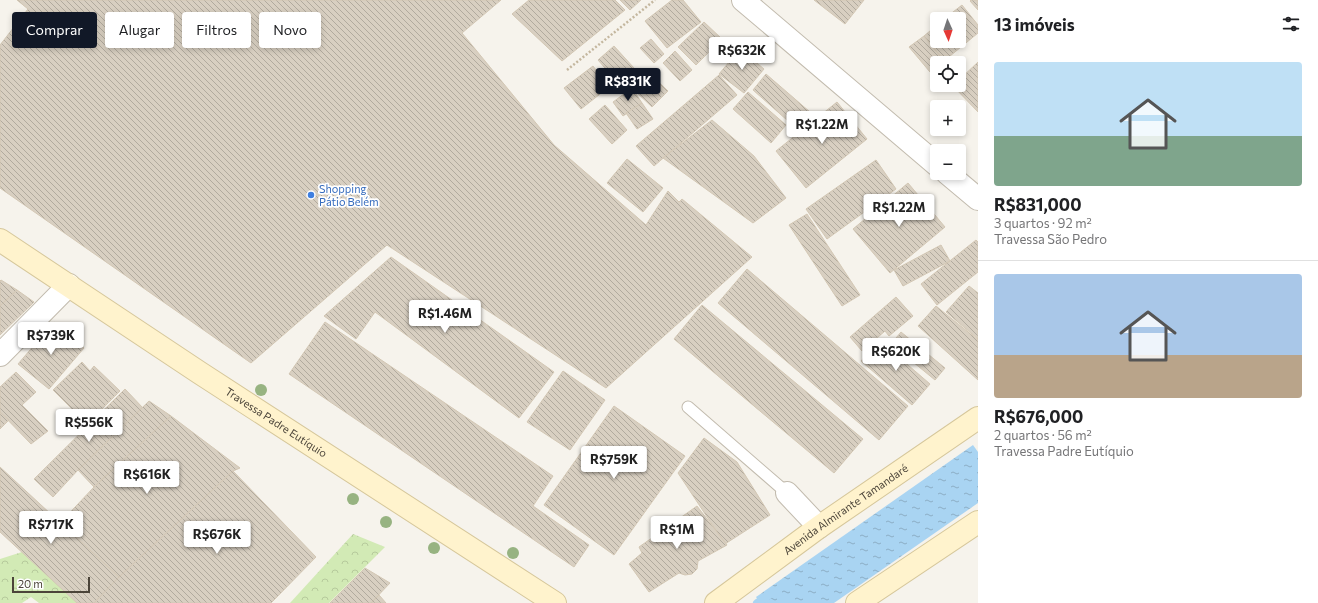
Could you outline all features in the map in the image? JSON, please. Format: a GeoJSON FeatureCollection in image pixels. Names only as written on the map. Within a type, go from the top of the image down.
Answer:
{"type":"FeatureCollection","features":[{"type":"Feature","properties":{"kind":"main road","name":"Travessa Padre Eutíquio"},"geometry":{"type":"LineString","coordinates":[[0,240],[200,373],[555,603]]}},
{"type":"Feature","properties":{"kind":"main road","name":"Avenida Almirante Tamandaré"},"geometry":{"type":"LineString","coordinates":[[716,603],[819,527],[978,418]]}},
{"type":"Feature","properties":{"kind":"main road"},"geometry":{"type":"LineString","coordinates":[[857,603],[978,522]]}},
{"type":"Feature","properties":{"kind":"street"},"geometry":{"type":"LineString","coordinates":[[754,3],[930,158]]}},
{"type":"Feature","properties":{"kind":"street"},"geometry":{"type":"LineString","coordinates":[[955,180],[978,199]]}},
{"type":"Feature","properties":{"kind":"street"},"geometry":{"type":"LineString","coordinates":[[0,355],[69,285]]}},
{"type":"Feature","properties":{"kind":"street"},"geometry":{"type":"LineString","coordinates":[[787,493],[819,527]]}},
{"type":"Feature","properties":{"kind":"lane"},"geometry":{"type":"LineString","coordinates":[[688,407],[787,493]]}},
{"type":"Feature","properties":{"kind":"path"},"geometry":{"type":"LineString","coordinates":[[567,70],[655,0]]}},
{"type":"Feature","properties":{"kind":"green space"},"geometry":{"type":"Polygon","coordinates":[[[353,534],[385,547],[329,603],[290,603],[353,534]]]}},
{"type":"Feature","properties":{"kind":"green space"},"geometry":{"type":"Polygon","coordinates":[[[22,552],[76,603],[39,603],[31,597],[22,603],[0,603],[0,559],[22,552]]]}},
{"type":"Feature","properties":{"kind":"water"},"geometry":{"type":"Polygon","coordinates":[[[973,445],[978,452],[978,503],[834,603],[760,603],[756,597],[973,445]]]}},
{"type":"Feature","properties":{"kind":"building","name":"Shopping Pátio Belém"},"geometry":{"type":"Polygon","coordinates":[[[17,0],[501,0],[462,33],[554,145],[646,225],[668,191],[679,202],[682,199],[752,257],[606,388],[387,245],[251,363],[0,188],[0,45],[12,30],[12,48],[97,48],[97,12],[26,12],[28,9],[17,0]]]}},
{"type":"Feature","properties":{"kind":"building"},"geometry":{"type":"Polygon","coordinates":[[[529,0],[615,0],[625,10],[562,61],[512,14],[529,0]]]}},
{"type":"Feature","properties":{"kind":"building"},"geometry":{"type":"Polygon","coordinates":[[[620,0],[641,0],[630,10],[620,0]]]}},
{"type":"Feature","properties":{"kind":"building"},"geometry":{"type":"Polygon","coordinates":[[[672,0],[683,0],[701,22],[667,48],[645,21],[672,0]]]}},
{"type":"Feature","properties":{"kind":"building"},"geometry":{"type":"Polygon","coordinates":[[[814,0],[864,0],[845,24],[814,0]]]}},
{"type":"Feature","properties":{"kind":"building"},"geometry":{"type":"Polygon","coordinates":[[[978,0],[978,10],[970,1],[978,0]]]}},
{"type":"Feature","properties":{"kind":"building"},"geometry":{"type":"Polygon","coordinates":[[[962,5],[978,25],[978,33],[966,43],[966,12],[953,12],[962,5]]]}},
{"type":"Feature","properties":{"kind":"building"},"geometry":{"type":"Polygon","coordinates":[[[704,22],[722,39],[696,65],[678,47],[704,22]]]}},
{"type":"Feature","properties":{"kind":"building"},"geometry":{"type":"Polygon","coordinates":[[[930,31],[930,44],[924,36],[930,31]]]}},
{"type":"Feature","properties":{"kind":"building"},"geometry":{"type":"Polygon","coordinates":[[[924,36],[930,44],[930,48],[934,48],[940,56],[930,56],[930,72],[909,47],[924,36]]]}},
{"type":"Feature","properties":{"kind":"building"},"geometry":{"type":"Polygon","coordinates":[[[651,39],[664,54],[654,63],[640,48],[651,39]]]}},
{"type":"Feature","properties":{"kind":"building"},"geometry":{"type":"Polygon","coordinates":[[[614,46],[634,68],[618,83],[598,60],[614,46]]]}},
{"type":"Feature","properties":{"kind":"building"},"geometry":{"type":"Polygon","coordinates":[[[934,48],[960,48],[950,56],[940,56],[934,48]]]}},
{"type":"Feature","properties":{"kind":"building"},"geometry":{"type":"Polygon","coordinates":[[[740,49],[764,69],[744,93],[719,74],[740,49]]]}},
{"type":"Feature","properties":{"kind":"building"},"geometry":{"type":"Polygon","coordinates":[[[675,51],[692,70],[680,81],[663,63],[675,51]]]}},
{"type":"Feature","properties":{"kind":"building"},"geometry":{"type":"Polygon","coordinates":[[[978,62],[978,112],[959,92],[966,92],[966,73],[978,62]]]}},
{"type":"Feature","properties":{"kind":"building"},"geometry":{"type":"Polygon","coordinates":[[[593,66],[609,87],[581,109],[564,88],[593,66]]]}},
{"type":"Feature","properties":{"kind":"building"},"geometry":{"type":"Polygon","coordinates":[[[648,72],[668,91],[652,107],[632,88],[648,72]]]}},
{"type":"Feature","properties":{"kind":"building"},"geometry":{"type":"Polygon","coordinates":[[[766,74],[810,112],[796,128],[753,90],[766,74]]]}},
{"type":"Feature","properties":{"kind":"building"},"geometry":{"type":"Polygon","coordinates":[[[719,75],[737,95],[654,166],[636,146],[719,75]]]}},
{"type":"Feature","properties":{"kind":"building"},"geometry":{"type":"Polygon","coordinates":[[[632,88],[642,103],[623,116],[613,102],[632,88]]]}},
{"type":"Feature","properties":{"kind":"building"},"geometry":{"type":"Polygon","coordinates":[[[748,92],[786,125],[771,143],[733,109],[748,92]]]}},
{"type":"Feature","properties":{"kind":"building"},"geometry":{"type":"Polygon","coordinates":[[[837,102],[867,139],[806,188],[776,151],[837,102]]]}},
{"type":"Feature","properties":{"kind":"building"},"geometry":{"type":"Polygon","coordinates":[[[642,103],[653,119],[637,129],[626,113],[642,103]]]}},
{"type":"Feature","properties":{"kind":"building"},"geometry":{"type":"Polygon","coordinates":[[[605,105],[627,130],[612,144],[589,119],[605,105]]]}},
{"type":"Feature","properties":{"kind":"building"},"geometry":{"type":"Polygon","coordinates":[[[712,120],[754,156],[786,198],[753,223],[663,158],[712,120]]]}},
{"type":"Feature","properties":{"kind":"building"},"geometry":{"type":"Polygon","coordinates":[[[627,159],[663,188],[643,212],[607,183],[627,159]]]}},
{"type":"Feature","properties":{"kind":"building"},"geometry":{"type":"Polygon","coordinates":[[[876,160],[896,189],[827,239],[806,209],[876,160]]]}},
{"type":"Feature","properties":{"kind":"building"},"geometry":{"type":"Polygon","coordinates":[[[908,183],[945,227],[890,273],[853,229],[908,183]]]}},
{"type":"Feature","properties":{"kind":"building"},"geometry":{"type":"Polygon","coordinates":[[[807,214],[860,295],[842,306],[789,225],[807,214]]]}},
{"type":"Feature","properties":{"kind":"building"},"geometry":{"type":"Polygon","coordinates":[[[976,240],[978,242],[978,272],[937,305],[921,284],[976,240]]]}},
{"type":"Feature","properties":{"kind":"building"},"geometry":{"type":"Polygon","coordinates":[[[941,245],[950,261],[903,286],[894,270],[941,245]]]}},
{"type":"Feature","properties":{"kind":"building"},"geometry":{"type":"Polygon","coordinates":[[[391,257],[554,372],[519,418],[375,312],[356,339],[324,316],[391,257]]]}},
{"type":"Feature","properties":{"kind":"building"},"geometry":{"type":"Polygon","coordinates":[[[747,269],[908,406],[879,440],[718,303],[747,269]]]}},
{"type":"Feature","properties":{"kind":"building"},"geometry":{"type":"Polygon","coordinates":[[[1,280],[17,290],[0,306],[0,281],[1,280]]]}},
{"type":"Feature","properties":{"kind":"building"},"geometry":{"type":"Polygon","coordinates":[[[969,286],[978,293],[978,339],[946,312],[969,286]]]}},
{"type":"Feature","properties":{"kind":"building"},"geometry":{"type":"Polygon","coordinates":[[[17,290],[34,302],[0,335],[0,306],[17,290]]]}},
{"type":"Feature","properties":{"kind":"building"},"geometry":{"type":"Polygon","coordinates":[[[896,297],[913,316],[889,336],[885,331],[862,351],[850,337],[896,297]]]}},
{"type":"Feature","properties":{"kind":"building"},"geometry":{"type":"Polygon","coordinates":[[[702,305],[863,439],[834,473],[674,339],[702,305]]]}},
{"type":"Feature","properties":{"kind":"building"},"geometry":{"type":"Polygon","coordinates":[[[936,306],[978,340],[978,380],[918,326],[936,306]]]}},
{"type":"Feature","properties":{"kind":"building"},"geometry":{"type":"Polygon","coordinates":[[[54,322],[84,348],[49,389],[18,364],[54,322]]]}},
{"type":"Feature","properties":{"kind":"building"},"geometry":{"type":"Polygon","coordinates":[[[325,322],[553,476],[533,506],[589,545],[574,567],[289,374],[325,322]]]}},
{"type":"Feature","properties":{"kind":"building"},"geometry":{"type":"Polygon","coordinates":[[[901,332],[945,368],[935,380],[891,344],[901,332]]]}},
{"type":"Feature","properties":{"kind":"building"},"geometry":{"type":"Polygon","coordinates":[[[879,340],[930,384],[912,405],[861,361],[879,340]]]}},
{"type":"Feature","properties":{"kind":"building"},"geometry":{"type":"Polygon","coordinates":[[[82,362],[90,371],[94,366],[120,391],[87,424],[53,390],[82,362]]]}},
{"type":"Feature","properties":{"kind":"building"},"geometry":{"type":"Polygon","coordinates":[[[563,371],[605,400],[570,450],[527,422],[563,371]]]}},
{"type":"Feature","properties":{"kind":"building"},"geometry":{"type":"Polygon","coordinates":[[[16,372],[36,392],[22,405],[48,431],[31,444],[0,412],[0,387],[16,372]]]}},
{"type":"Feature","properties":{"kind":"building"},"geometry":{"type":"Polygon","coordinates":[[[125,389],[143,408],[78,470],[53,497],[34,479],[125,389]]]}},
{"type":"Feature","properties":{"kind":"building"},"geometry":{"type":"Polygon","coordinates":[[[149,401],[171,416],[94,487],[78,470],[149,401]]]}},
{"type":"Feature","properties":{"kind":"building"},"geometry":{"type":"Polygon","coordinates":[[[614,406],[685,456],[614,555],[544,505],[614,406]]]}},
{"type":"Feature","properties":{"kind":"building"},"geometry":{"type":"Polygon","coordinates":[[[0,412],[9,420],[0,429],[0,412]]]}},
{"type":"Feature","properties":{"kind":"building"},"geometry":{"type":"Polygon","coordinates":[[[171,416],[240,468],[233,471],[119,577],[60,523],[94,487],[171,416]]]}},
{"type":"Feature","properties":{"kind":"building"},"geometry":{"type":"Polygon","coordinates":[[[704,438],[737,462],[770,515],[725,544],[678,473],[704,438]]]}},
{"type":"Feature","properties":{"kind":"building"},"geometry":{"type":"Polygon","coordinates":[[[0,467],[119,577],[94,603],[77,603],[0,532],[0,467]]]}},
{"type":"Feature","properties":{"kind":"building"},"geometry":{"type":"Polygon","coordinates":[[[233,471],[316,557],[271,603],[94,603],[119,577],[233,471]]]}},
{"type":"Feature","properties":{"kind":"building"},"geometry":{"type":"Polygon","coordinates":[[[697,506],[727,545],[698,561],[697,569],[692,574],[685,575],[679,573],[649,592],[629,564],[642,553],[639,547],[697,506]]]}},
{"type":"Feature","properties":{"kind":"building"},"geometry":{"type":"Polygon","coordinates":[[[365,568],[390,583],[371,603],[330,603],[365,568]]]}},
{"type":"Feature","properties":{"kind":"building"},"geometry":{"type":"Polygon","coordinates":[[[379,595],[386,603],[371,603],[379,595]]]}},
{"type":"Feature","properties":{"kind":"waterway"},"geometry":{"type":"LineString","coordinates":[[757,603],[768,596]]}},
{"type":"Feature","properties":{"kind":"place","name":"Shopping Pátio Belém"},"geometry":{"type":"Point","coordinates":[311,195]}}]}
